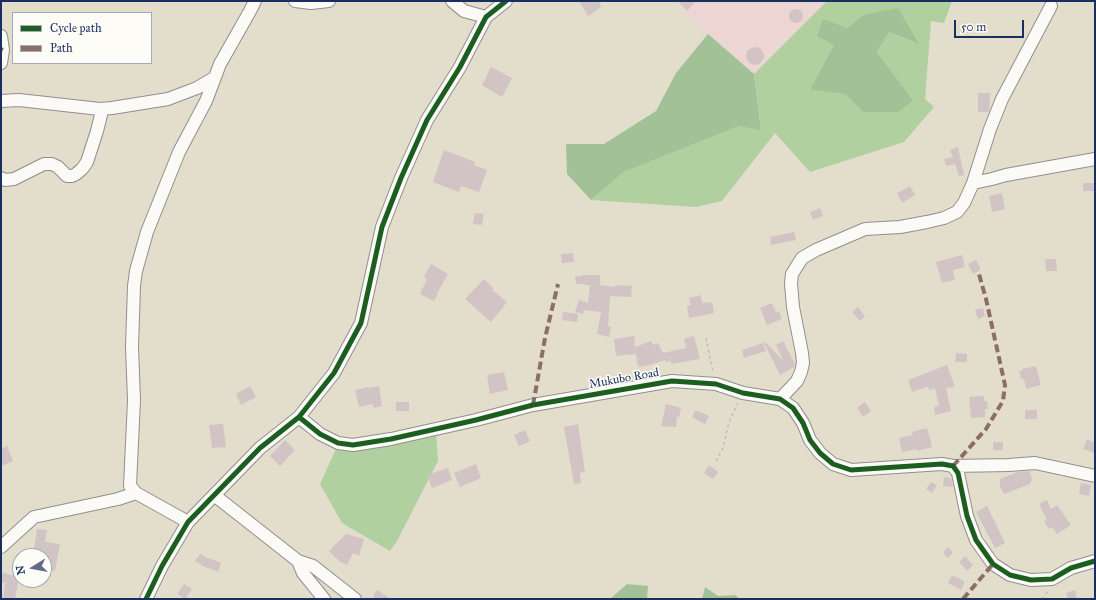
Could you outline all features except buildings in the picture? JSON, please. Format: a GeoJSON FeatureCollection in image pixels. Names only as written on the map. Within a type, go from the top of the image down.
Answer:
{"type":"FeatureCollection","features":[{"type":"Feature","properties":{"kind":"street"},"geometry":{"type":"LineString","coordinates":[[188,522],[136,493],[130,486],[134,400],[132,347],[134,286],[136,271],[148,232],[179,152],[206,101],[220,64],[255,1]]}},
{"type":"Feature","properties":{"kind":"street"},"geometry":{"type":"LineString","coordinates":[[295,1],[311,3],[330,1]]}},
{"type":"Feature","properties":{"kind":"street"},"geometry":{"type":"LineString","coordinates":[[452,1],[464,11],[486,17]]}},
{"type":"Feature","properties":{"kind":"street"},"geometry":{"type":"LineString","coordinates":[[146,599],[162,566],[188,522],[260,448],[299,416],[334,373],[361,323],[382,227],[401,178],[427,120],[460,67],[486,17],[506,1]]}},
{"type":"Feature","properties":{"kind":"street"},"geometry":{"type":"LineString","coordinates":[[780,399],[797,380],[803,363],[792,301],[791,283],[792,274],[802,258],[816,250],[865,229],[900,227],[944,218],[958,212],[973,183],[990,130],[1002,99],[1050,6]]}},
{"type":"Feature","properties":{"kind":"street"},"geometry":{"type":"LineString","coordinates":[[1,36],[3,50],[1,63]]}},
{"type":"Feature","properties":{"kind":"street"},"geometry":{"type":"LineString","coordinates":[[1,101],[19,100],[100,109],[168,99],[197,88],[214,78]]}},
{"type":"Feature","properties":{"kind":"street"},"geometry":{"type":"LineString","coordinates":[[1,178],[5,180],[14,179],[44,164],[52,164],[58,167],[67,176],[76,174],[87,162],[101,115],[100,109]]}},
{"type":"Feature","properties":{"kind":"street"},"geometry":{"type":"LineString","coordinates":[[973,183],[1006,174],[1095,159]]}},
{"type":"Feature","properties":{"kind":"street","name":"Mukubo Road"},"geometry":{"type":"LineString","coordinates":[[299,416],[320,434],[338,443],[353,445],[392,439],[476,420],[533,405],[672,381],[716,384],[744,393],[780,399],[793,408],[803,423],[810,440],[820,453],[833,464],[851,470],[942,464],[953,466],[1035,463],[1095,476]]}},
{"type":"Feature","properties":{"kind":"street"},"geometry":{"type":"LineString","coordinates":[[953,466],[958,473],[967,516],[976,540],[993,564],[1010,575],[1031,580],[1052,578],[1071,568],[1095,561]]}},
{"type":"Feature","properties":{"kind":"street"},"geometry":{"type":"LineString","coordinates":[[1,547],[34,517],[118,499],[136,493]]}},
{"type":"Feature","properties":{"kind":"street"},"geometry":{"type":"LineString","coordinates":[[214,495],[298,561],[313,566],[355,599]]}},
{"type":"Feature","properties":{"kind":"street"},"geometry":{"type":"LineString","coordinates":[[298,561],[303,573],[324,599]]}},
{"type":"Feature","properties":{"kind":"path"},"geometry":{"type":"LineString","coordinates":[[706,338],[716,384]]}},
{"type":"Feature","properties":{"kind":"path"},"geometry":{"type":"LineString","coordinates":[[716,461],[723,448],[729,422],[744,393]]}},
{"type":"Feature","properties":{"kind":"shaded area"},"geometry":{"type":"Polygon","coordinates":[[[677,1],[827,1],[754,74],[688,16],[677,1]]]}},
{"type":"Feature","properties":{"kind":"green space"},"geometry":{"type":"Polygon","coordinates":[[[827,1],[952,1],[944,23],[931,21],[925,99],[934,107],[904,142],[810,172],[775,133],[722,201],[696,207],[591,200],[622,172],[739,126],[761,129],[754,74],[827,1]],[[863,15],[847,28],[834,45],[811,90],[845,94],[863,112],[913,100],[877,52],[889,32],[918,44],[863,15]]]}},
{"type":"Feature","properties":{"kind":"green space"},"geometry":{"type":"Polygon","coordinates":[[[898,8],[919,44],[889,32],[877,52],[913,100],[898,112],[863,112],[845,94],[810,90],[834,45],[817,36],[823,19],[847,28],[863,15],[898,8]]]}},
{"type":"Feature","properties":{"kind":"green space"},"geometry":{"type":"Polygon","coordinates":[[[708,34],[754,74],[761,130],[739,126],[623,172],[591,200],[567,174],[566,144],[604,144],[656,111],[676,73],[708,34]]]}},
{"type":"Feature","properties":{"kind":"green space"},"geometry":{"type":"Polygon","coordinates":[[[436,432],[438,461],[397,541],[390,551],[342,523],[320,484],[336,449],[354,448],[436,432]]]}},
{"type":"Feature","properties":{"kind":"green space"},"geometry":{"type":"Polygon","coordinates":[[[627,584],[648,586],[647,599],[610,599],[627,584]]]}},
{"type":"Feature","properties":{"kind":"green space"},"geometry":{"type":"Polygon","coordinates":[[[705,587],[718,596],[735,595],[740,599],[702,599],[705,587]]]}},
{"type":"Feature","properties":{"kind":"marked path"},"geometry":{"type":"LineString","coordinates":[[953,466],[986,429],[1003,401],[1005,385],[979,274]]}},
{"type":"Feature","properties":{"kind":"marked path"},"geometry":{"type":"LineString","coordinates":[[533,405],[545,338],[558,284]]}},
{"type":"Feature","properties":{"kind":"marked path"},"geometry":{"type":"LineString","coordinates":[[963,599],[993,564]]}},
{"type":"Feature","properties":{"kind":"cycle path"},"geometry":{"type":"LineString","coordinates":[[146,599],[162,566],[188,522],[260,448],[299,417],[334,373],[361,323],[382,227],[401,178],[427,120],[460,67],[486,17],[506,1]]}},
{"type":"Feature","properties":{"kind":"cycle path"},"geometry":{"type":"LineString","coordinates":[[299,417],[320,434],[338,443],[353,445],[391,439],[476,420],[533,405],[672,381],[716,384],[743,393],[780,399],[793,408],[803,423],[810,440],[820,453],[833,464],[851,470],[942,464],[953,466],[958,473],[967,516],[976,540],[993,564],[1010,575],[1031,580],[1052,579],[1071,568],[1095,561]]}}]}
